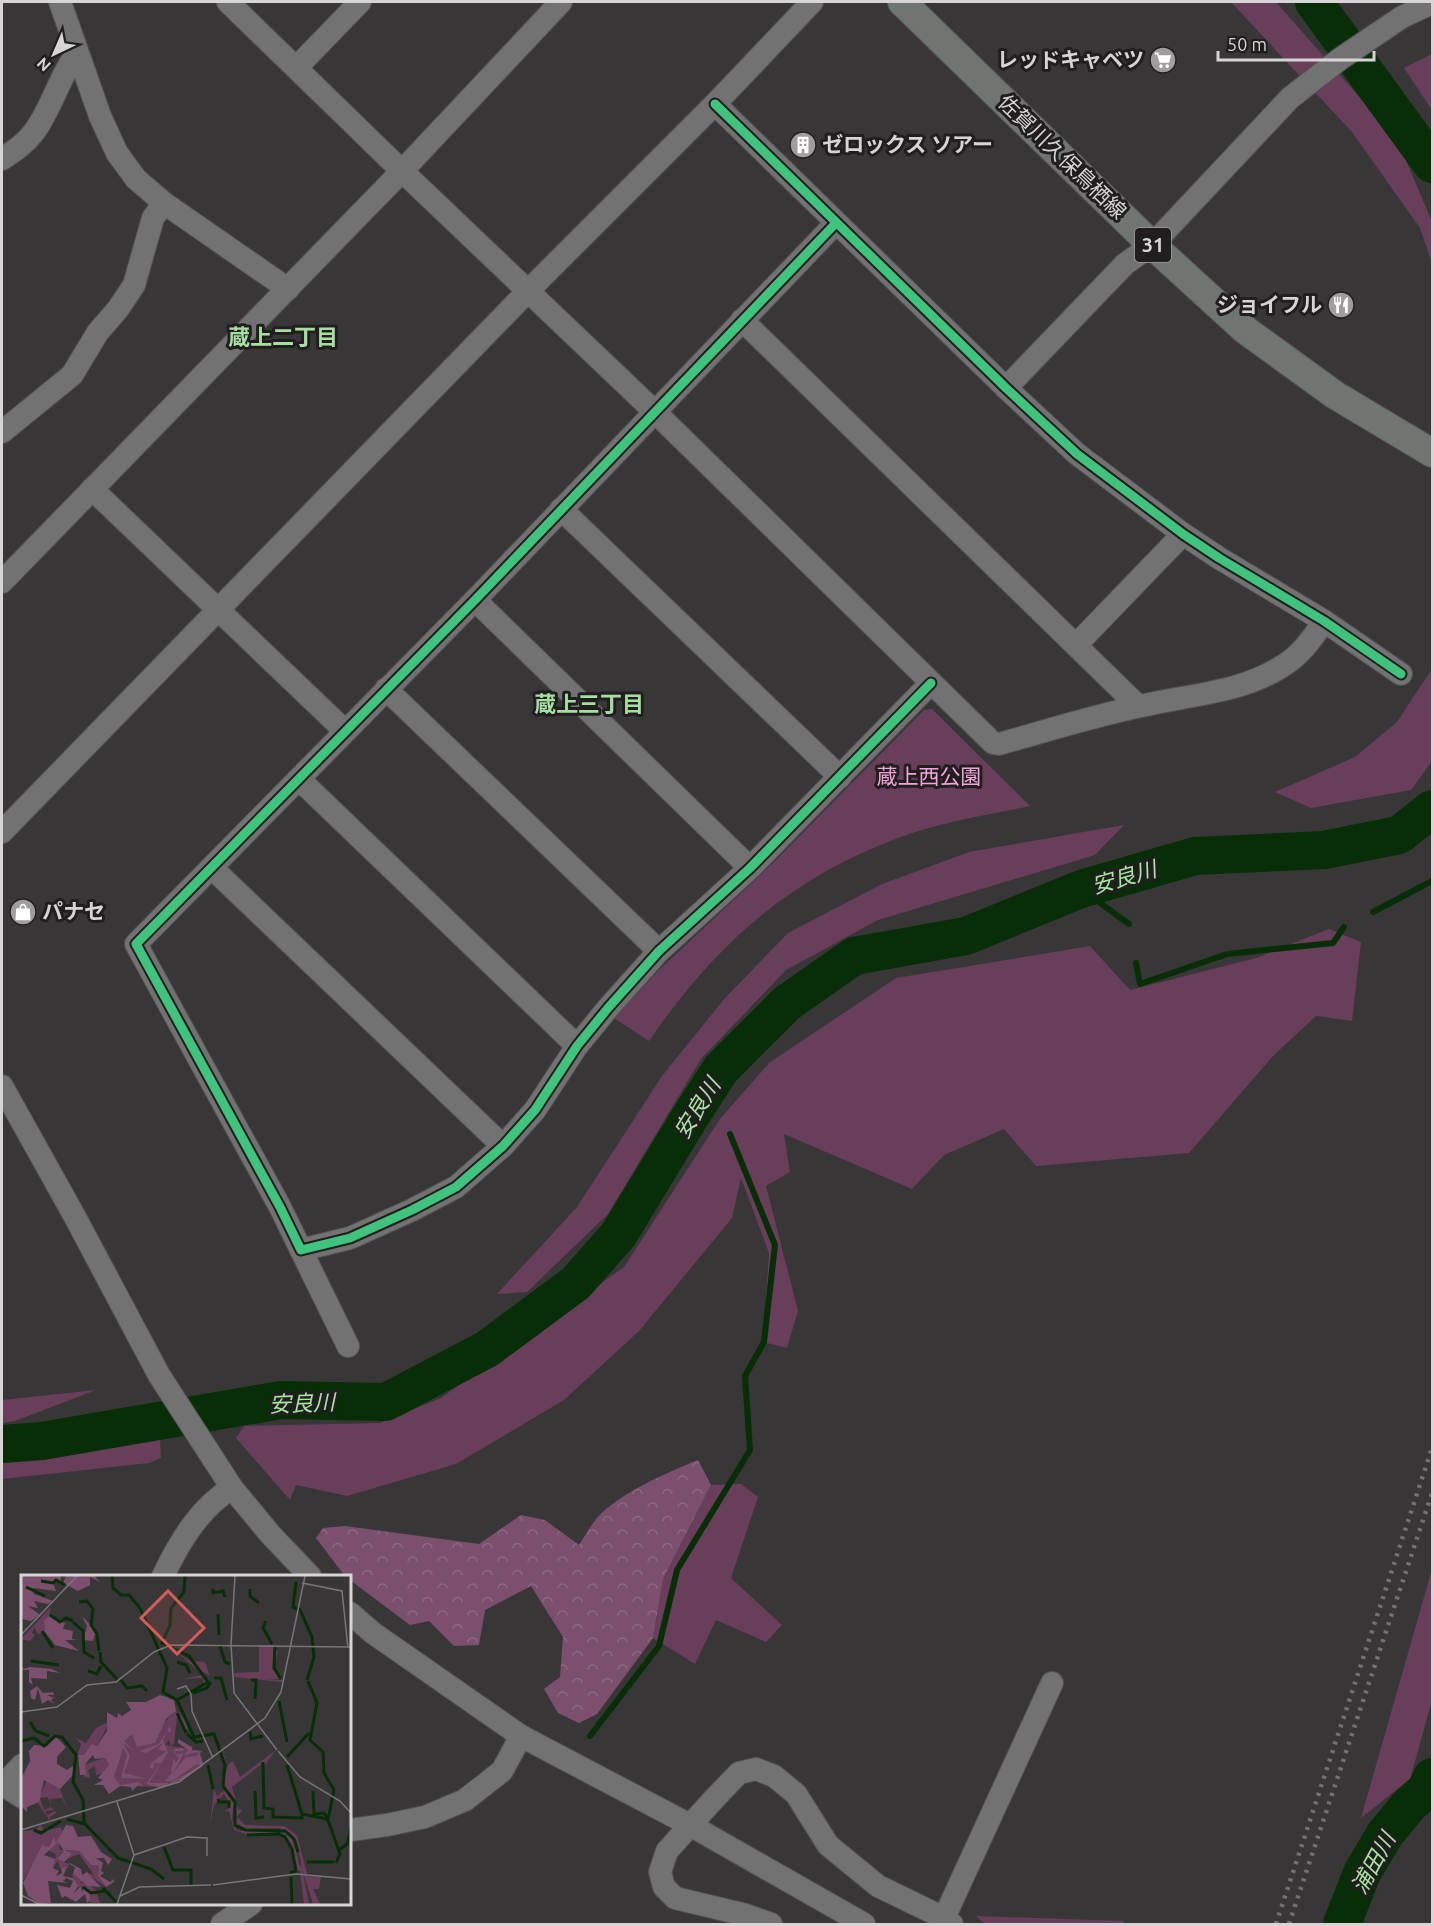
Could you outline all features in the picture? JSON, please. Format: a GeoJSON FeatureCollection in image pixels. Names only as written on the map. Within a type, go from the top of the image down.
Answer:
{"type":"FeatureCollection","features":[{"type":"Feature","properties":{"kind":"main road","name":"佐賀川久保鳥栖線"},"geometry":{"type":"LineString","coordinates":[[902,2],[1152,245],[1244,329],[1335,395],[1432,453]]}},
{"type":"Feature","properties":{"kind":"street"},"geometry":{"type":"LineString","coordinates":[[60,2],[100,116],[117,153],[136,178],[164,202],[288,289]]}},
{"type":"Feature","properties":{"kind":"street"},"geometry":{"type":"LineString","coordinates":[[228,2],[654,411],[993,743],[999,744],[1138,706],[1236,687],[1253,681],[1295,658],[1313,638],[1324,621]]}},
{"type":"Feature","properties":{"kind":"street"},"geometry":{"type":"LineString","coordinates":[[297,67],[360,2]]}},
{"type":"Feature","properties":{"kind":"street"},"geometry":{"type":"LineString","coordinates":[[2,582],[402,171],[561,2]]}},
{"type":"Feature","properties":{"kind":"street"},"geometry":{"type":"LineString","coordinates":[[2,832],[529,291],[715,104],[812,2]]}},
{"type":"Feature","properties":{"kind":"street"},"geometry":{"type":"LineString","coordinates":[[1006,388],[1125,264],[1152,245],[1282,106],[1340,59],[1395,24],[1402,17],[1432,3]]}},
{"type":"Feature","properties":{"kind":"street"},"geometry":{"type":"LineString","coordinates":[[2,159],[20,147],[34,132],[77,53]]}},
{"type":"Feature","properties":{"kind":"street"},"geometry":{"type":"LineString","coordinates":[[715,104],[1006,388],[1077,454],[1218,558],[1324,621],[1401,674]]}},
{"type":"Feature","properties":{"kind":"street"},"geometry":{"type":"LineString","coordinates":[[2,432],[72,375],[98,332],[118,309],[134,285],[153,218],[164,202]]}},
{"type":"Feature","properties":{"kind":"street"},"geometry":{"type":"LineString","coordinates":[[348,1346],[274,1197],[136,944],[475,600],[836,223]]}},
{"type":"Feature","properties":{"kind":"street"},"geometry":{"type":"LineString","coordinates":[[742,320],[1138,706]]}},
{"type":"Feature","properties":{"kind":"street"},"geometry":{"type":"LineString","coordinates":[[92,489],[345,731]]}},
{"type":"Feature","properties":{"kind":"street"},"geometry":{"type":"LineString","coordinates":[[561,509],[840,777]]}},
{"type":"Feature","properties":{"kind":"street"},"geometry":{"type":"LineString","coordinates":[[1076,645],[1183,534]]}},
{"type":"Feature","properties":{"kind":"street"},"geometry":{"type":"LineString","coordinates":[[475,600],[750,868]]}},
{"type":"Feature","properties":{"kind":"street"},"geometry":{"type":"LineString","coordinates":[[301,1250],[350,1238],[412,1210],[456,1187],[503,1146],[536,1110],[577,1046],[660,951],[750,868],[931,683]]}},
{"type":"Feature","properties":{"kind":"street"},"geometry":{"type":"LineString","coordinates":[[386,689],[660,951]]}},
{"type":"Feature","properties":{"kind":"street"},"geometry":{"type":"LineString","coordinates":[[300,780],[577,1046]]}},
{"type":"Feature","properties":{"kind":"street"},"geometry":{"type":"LineString","coordinates":[[212,868],[503,1146]]}},
{"type":"Feature","properties":{"kind":"street"},"geometry":{"type":"LineString","coordinates":[[2,1086],[159,1375],[232,1488],[270,1534],[309,1575]]}},
{"type":"Feature","properties":{"kind":"street"},"geometry":{"type":"LineString","coordinates":[[163,1575],[178,1544],[216,1498],[232,1488]]}},
{"type":"Feature","properties":{"kind":"street"},"geometry":{"type":"LineString","coordinates":[[351,1614],[382,1639],[521,1736],[690,1825],[864,1924]]}},
{"type":"Feature","properties":{"kind":"street"},"geometry":{"type":"LineString","coordinates":[[771,1924],[675,1898],[664,1887],[660,1872],[667,1851],[739,1773],[756,1769],[774,1776],[796,1794],[828,1845],[878,1886],[948,1922],[1052,1683]]}},
{"type":"Feature","properties":{"kind":"street"},"geometry":{"type":"LineString","coordinates":[[351,1830],[425,1817],[465,1800],[502,1771],[521,1736]]}},
{"type":"Feature","properties":{"kind":"street"},"geometry":{"type":"LineString","coordinates":[[21,1766],[2,1785],[21,1796]]}},
{"type":"Feature","properties":{"kind":"street"},"geometry":{"type":"LineString","coordinates":[[222,1924],[250,1905]]}},
{"type":"Feature","properties":{"kind":"green space"},"geometry":{"type":"Polygon","coordinates":[[[1231,2],[1276,2],[1398,141],[1432,222],[1432,263],[1420,228],[1352,132],[1231,2]]]}},
{"type":"Feature","properties":{"kind":"green space"},"geometry":{"type":"Polygon","coordinates":[[[1432,54],[1432,110],[1404,68],[1432,54]]]}},
{"type":"Feature","properties":{"kind":"green space"},"geometry":{"type":"Polygon","coordinates":[[[1432,669],[1432,761],[1411,790],[1311,808],[1275,792],[1355,757],[1397,722],[1432,669]]]}},
{"type":"Feature","properties":{"kind":"green space","name":"蔵上西公園"},"geometry":{"type":"Polygon","coordinates":[[[932,709],[1030,806],[963,819],[914,832],[858,855],[822,874],[788,895],[727,946],[700,975],[649,1041],[614,1018],[658,971],[774,862],[924,710],[932,709]]]}},
{"type":"Feature","properties":{"kind":"green space"},"geometry":{"type":"Polygon","coordinates":[[[1124,825],[1095,855],[878,920],[786,970],[701,1059],[608,1214],[527,1292],[497,1294],[577,1207],[662,1076],[725,998],[788,933],[882,884],[969,852],[1124,825]]]}},
{"type":"Feature","properties":{"kind":"green space"},"geometry":{"type":"Polygon","coordinates":[[[1329,929],[1361,942],[1352,1021],[1316,1016],[1274,1055],[1189,1153],[1036,1166],[1004,1129],[944,1155],[912,1189],[784,1134],[790,1172],[766,1186],[798,1311],[787,1348],[763,1342],[769,1253],[741,1178],[732,1218],[639,1331],[564,1400],[456,1464],[347,1496],[296,1485],[290,1500],[236,1438],[244,1426],[380,1423],[441,1398],[624,1267],[720,1119],[769,1063],[896,978],[1090,946],[1130,990],[1256,958],[1329,929]]]}},
{"type":"Feature","properties":{"kind":"green space"},"geometry":{"type":"Polygon","coordinates":[[[96,1390],[15,1421],[2,1423],[2,1400],[96,1390]]]}},
{"type":"Feature","properties":{"kind":"green space"},"geometry":{"type":"Polygon","coordinates":[[[160,1439],[161,1458],[149,1463],[2,1479],[2,1451],[160,1439]]]}},
{"type":"Feature","properties":{"kind":"green space"},"geometry":{"type":"Polygon","coordinates":[[[698,1460],[711,1485],[663,1579],[653,1638],[597,1714],[579,1723],[558,1713],[544,1689],[560,1677],[563,1637],[531,1586],[485,1610],[479,1645],[454,1646],[429,1621],[410,1625],[351,1581],[351,1575],[344,1575],[316,1538],[323,1528],[345,1526],[479,1544],[521,1515],[545,1520],[579,1545],[597,1518],[606,1509],[630,1492],[698,1460]]]}},
{"type":"Feature","properties":{"kind":"green space"},"geometry":{"type":"Polygon","coordinates":[[[741,1484],[758,1497],[731,1578],[782,1625],[766,1642],[716,1620],[695,1664],[653,1638],[663,1579],[711,1485],[741,1484]]]}},
{"type":"Feature","properties":{"kind":"green space"},"geometry":{"type":"Polygon","coordinates":[[[1432,1569],[1432,1700],[1410,1779],[1361,1818],[1432,1569]]]}},
{"type":"Feature","properties":{"kind":"green space"},"geometry":{"type":"Polygon","coordinates":[[[976,1916],[1124,1921],[1123,1924],[985,1924],[976,1916]]]}},
{"type":"Feature","properties":{"kind":"waterway","name":"安良川"},"geometry":{"type":"LineString","coordinates":[[1314,2],[1432,164]]}},
{"type":"Feature","properties":{"kind":"waterway","name":"安良川"},"geometry":{"type":"LineString","coordinates":[[2,1444],[42,1441],[281,1400],[386,1402],[487,1349],[576,1283],[619,1234],[721,1069],[787,1003],[854,956],[966,936],[1081,889],[1195,856],[1324,850],[1399,835],[1432,809]]}},
{"type":"Feature","properties":{"kind":"waterway"},"geometry":{"type":"LineString","coordinates":[[1373,912],[1432,881]]}},
{"type":"Feature","properties":{"kind":"waterway"},"geometry":{"type":"LineString","coordinates":[[1081,889],[1129,924]]}},
{"type":"Feature","properties":{"kind":"waterway"},"geometry":{"type":"LineString","coordinates":[[1136,963],[1140,984],[1227,954],[1333,943],[1344,927]]}},
{"type":"Feature","properties":{"kind":"waterway"},"geometry":{"type":"LineString","coordinates":[[590,1736],[659,1646],[677,1570],[750,1450],[745,1376],[764,1342],[775,1245],[730,1134]]}},
{"type":"Feature","properties":{"kind":"waterway","name":"浦田川"},"geometry":{"type":"LineString","coordinates":[[1342,1924],[1362,1873],[1385,1834],[1410,1804],[1426,1790],[1432,1777]]}},
{"type":"Feature","properties":{"kind":"railway"},"geometry":{"type":"LineString","coordinates":[[1276,1924],[1432,1448]]}},
{"type":"Feature","properties":{"kind":"railway"},"geometry":{"type":"LineString","coordinates":[[1289,1924],[1432,1493]]}},
{"type":"Feature","properties":{"kind":"cycle path"},"geometry":{"type":"LineString","coordinates":[[715,104],[1006,388],[1077,454],[1183,534],[1324,621],[1401,674]]}},
{"type":"Feature","properties":{"kind":"cycle path"},"geometry":{"type":"LineString","coordinates":[[836,223],[475,600],[136,944],[280,1207],[301,1250],[350,1238],[412,1210],[456,1187],[503,1146],[535,1110],[577,1046],[659,951],[750,868],[931,683]]}},
{"type":"Feature","properties":{"kind":"place","name":"レッドキャベツ"},"geometry":{"type":"Point","coordinates":[1163,60]}},
{"type":"Feature","properties":{"kind":"place","name":"ゼロックス ソアー"},"geometry":{"type":"Point","coordinates":[803,145]}},
{"type":"Feature","properties":{"kind":"place","name":"ジョイフル"},"geometry":{"type":"Point","coordinates":[1341,305]}},
{"type":"Feature","properties":{"kind":"place","name":"パナセ"},"geometry":{"type":"Point","coordinates":[23,912]}},
{"type":"Feature","properties":{"kind":"district","name":"蔵上二丁目"},"geometry":{"type":"Point","coordinates":[283,337]}},
{"type":"Feature","properties":{"kind":"district","name":"蔵上三丁目"},"geometry":{"type":"Point","coordinates":[589,704]}}]}
